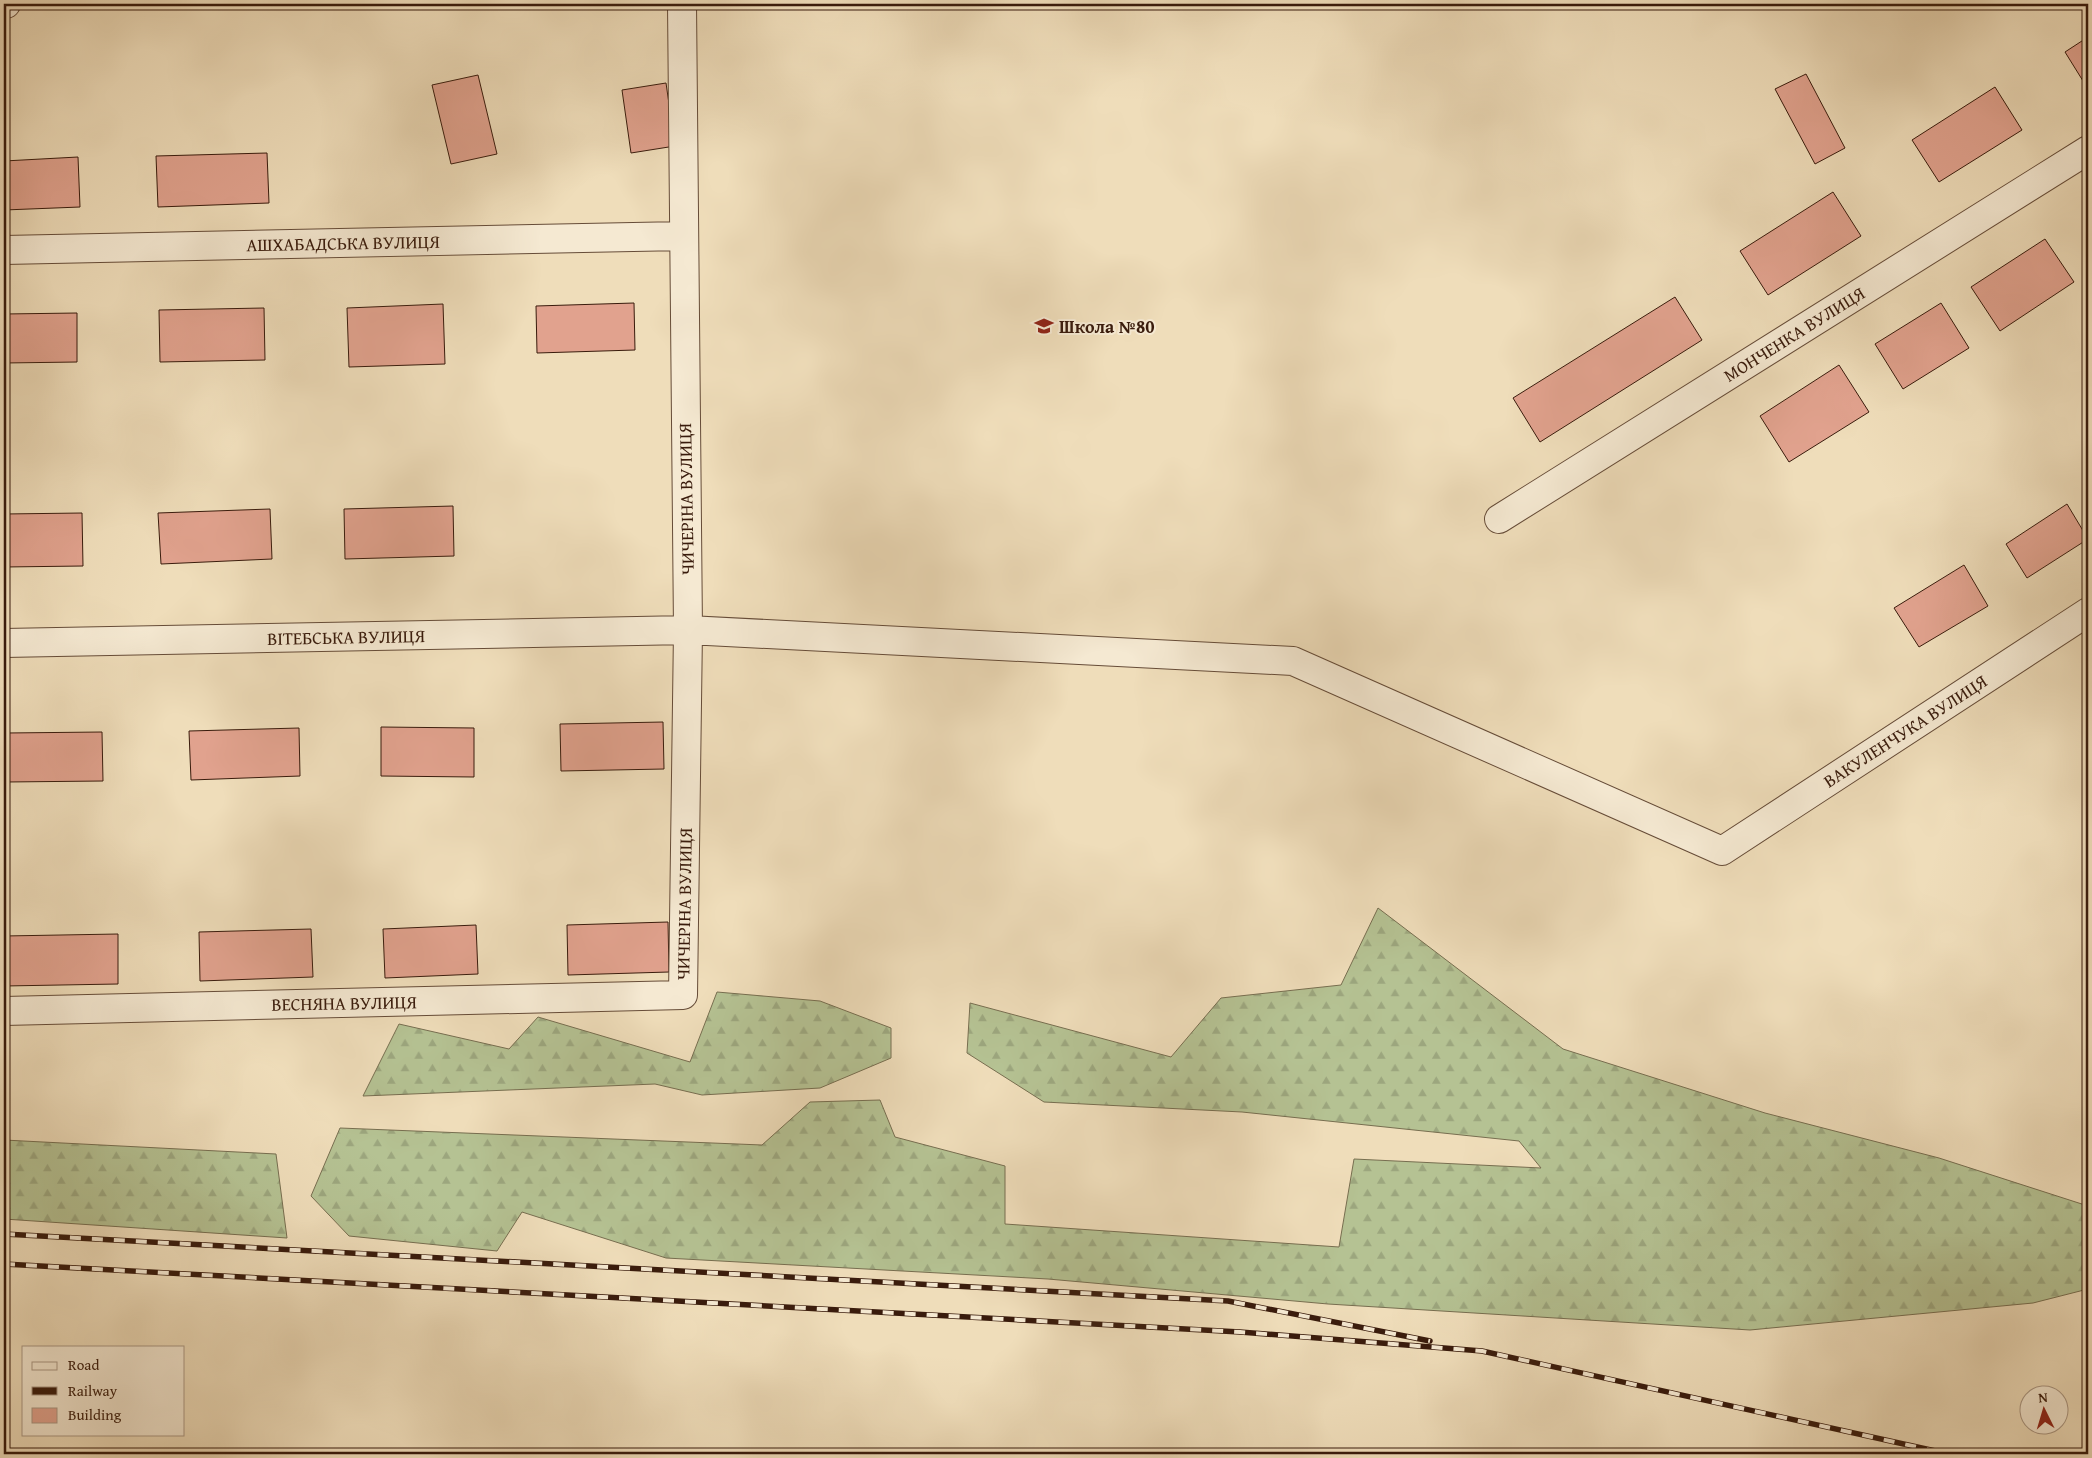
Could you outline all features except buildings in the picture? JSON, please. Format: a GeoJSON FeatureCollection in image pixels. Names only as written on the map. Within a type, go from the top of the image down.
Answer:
{"type":"FeatureCollection","features":[{"type":"Feature","properties":{"kind":"street","name":"ЧИЧЕРІНА ВУЛИЦЯ"},"geometry":{"type":"LineString","coordinates":[[682,4],[688,630],[683,995]]}},
{"type":"Feature","properties":{"kind":"street","name":"МОНЧЕНКА ВУЛИЦЯ"},"geometry":{"type":"LineString","coordinates":[[1499,519],[2088,150]]}},
{"type":"Feature","properties":{"kind":"street","name":"АШХАБАДСЬКА ВУЛИЦЯ"},"geometry":{"type":"LineString","coordinates":[[4,250],[683,236]]}},
{"type":"Feature","properties":{"kind":"street","name":"ВАКУЛЕНЧУКА ВУЛИЦЯ"},"geometry":{"type":"LineString","coordinates":[[1722,851],[2088,612]]}},
{"type":"Feature","properties":{"kind":"street","name":"ВІТЕБСЬКА ВУЛИЦЯ"},"geometry":{"type":"LineString","coordinates":[[4,643],[688,630],[1293,661],[1722,851]]}},
{"type":"Feature","properties":{"kind":"street","name":"ВЕСНЯНА ВУЛИЦЯ"},"geometry":{"type":"LineString","coordinates":[[4,1011],[683,995]]}},
{"type":"Feature","properties":{"kind":"green space"},"geometry":{"type":"Polygon","coordinates":[[[1378,908],[1563,1049],[1765,1113],[1939,1158],[2088,1206],[2088,1289],[2033,1303],[1750,1330],[1328,1304],[1048,1279],[666,1258],[522,1212],[497,1251],[349,1236],[311,1196],[340,1128],[762,1145],[810,1102],[880,1100],[895,1137],[1005,1166],[1005,1224],[1339,1247],[1354,1159],[1541,1168],[1519,1141],[1242,1112],[1044,1102],[967,1053],[970,1003],[1171,1057],[1221,998],[1341,985],[1378,908]]]}},
{"type":"Feature","properties":{"kind":"green space"},"geometry":{"type":"Polygon","coordinates":[[[717,992],[820,1001],[891,1028],[891,1058],[820,1088],[702,1095],[655,1084],[363,1096],[399,1024],[509,1049],[538,1017],[690,1062],[717,992]]]}},
{"type":"Feature","properties":{"kind":"green space"},"geometry":{"type":"Polygon","coordinates":[[[4,1140],[276,1154],[287,1238],[4,1219],[4,1140]]]}},
{"type":"Feature","properties":{"kind":"railway"},"geometry":{"type":"LineString","coordinates":[[4,1234],[1228,1301],[1430,1341]]}},
{"type":"Feature","properties":{"kind":"railway"},"geometry":{"type":"LineString","coordinates":[[4,1264],[1240,1332],[1482,1351],[1949,1454]]}},
{"type":"Feature","properties":{"kind":"place","name":"Школа №80"},"geometry":{"type":"Point","coordinates":[1044,326]}}]}
